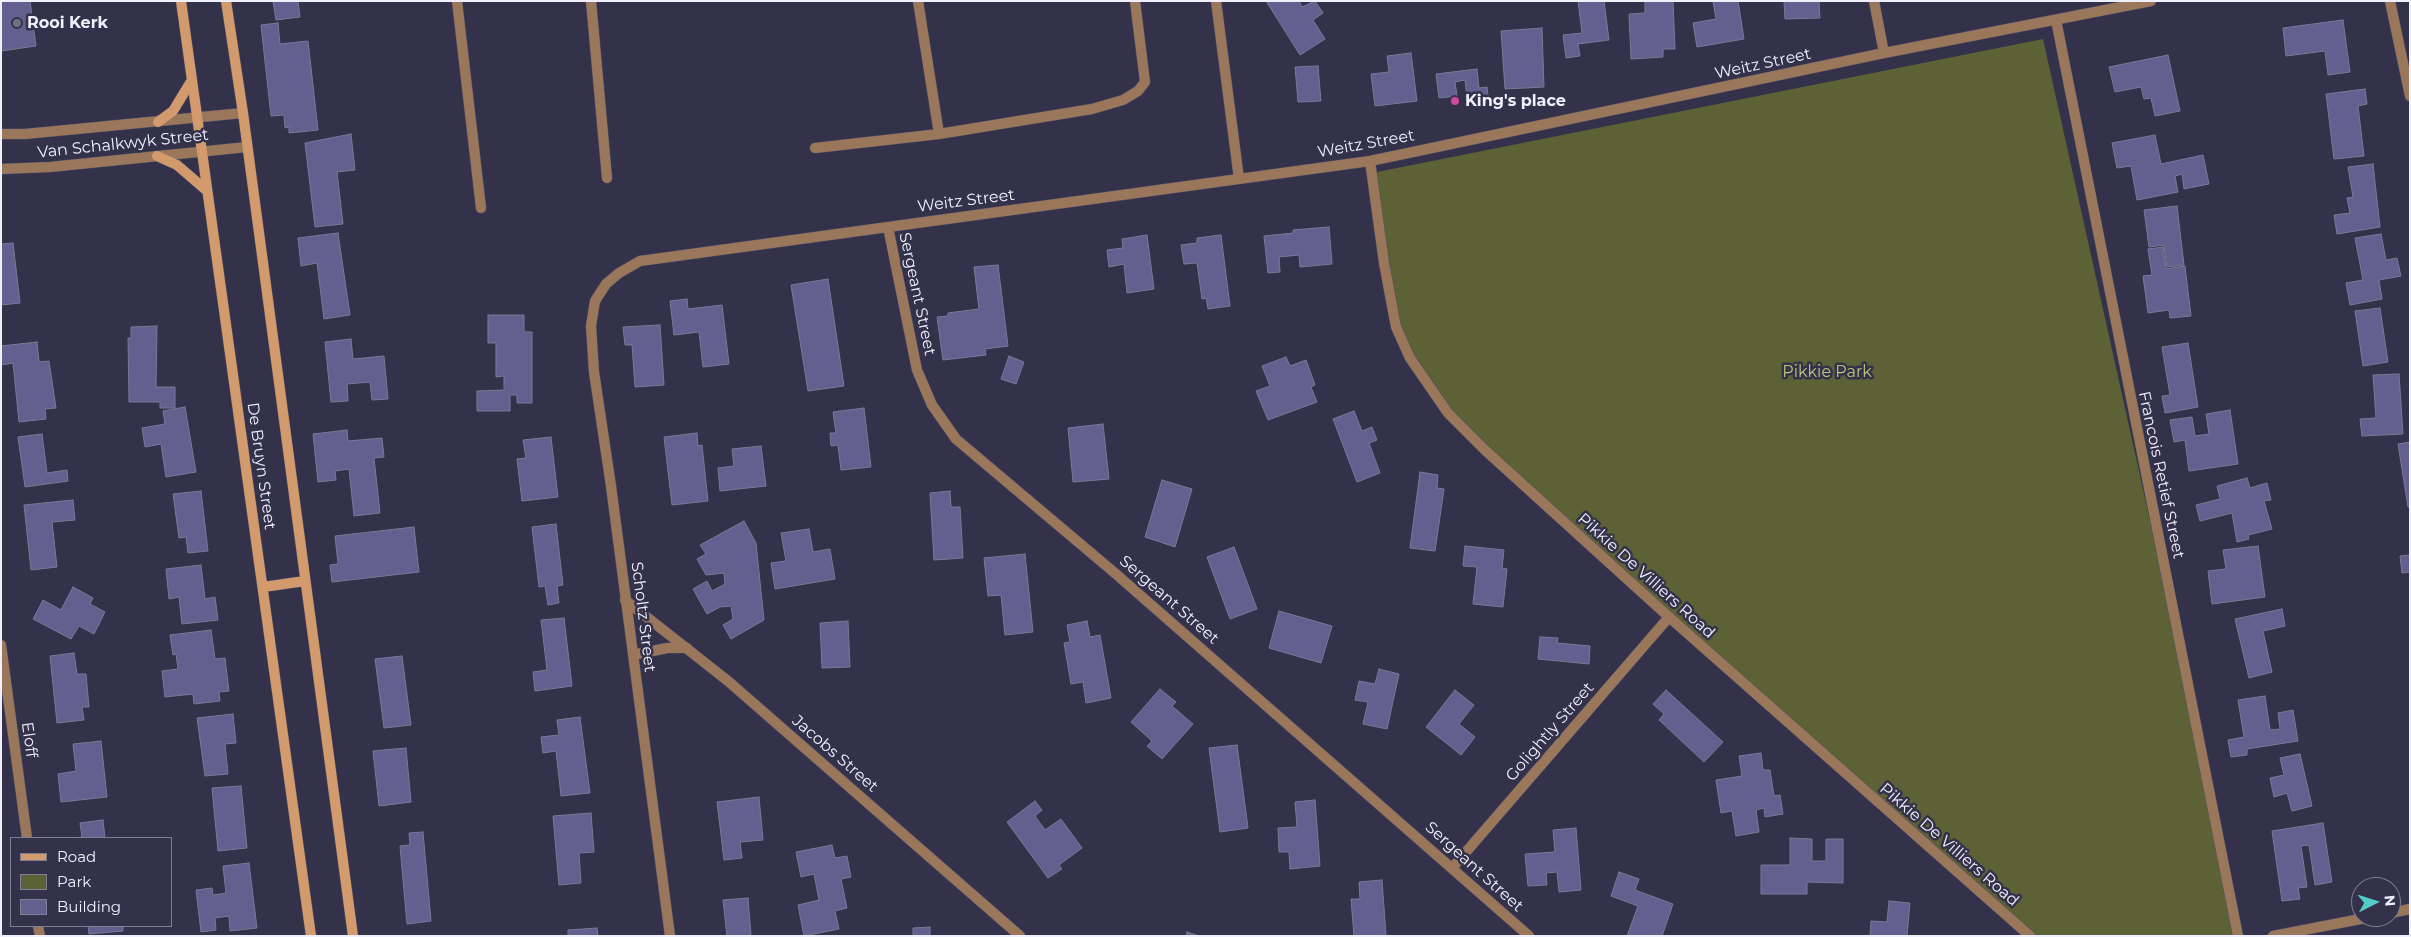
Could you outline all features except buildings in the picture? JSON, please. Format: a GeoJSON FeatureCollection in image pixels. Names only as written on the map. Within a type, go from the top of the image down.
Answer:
{"type":"FeatureCollection","features":[{"type":"Feature","properties":{"kind":"street","name":"De Bruyn Street"},"geometry":{"type":"LineString","coordinates":[[181,1],[195,116],[311,936]]}},
{"type":"Feature","properties":{"kind":"street","name":"De Bruyn Street"},"geometry":{"type":"LineString","coordinates":[[226,1],[243,113],[353,936]]}},
{"type":"Feature","properties":{"kind":"street"},"geometry":{"type":"LineString","coordinates":[[457,1],[481,208]]}},
{"type":"Feature","properties":{"kind":"street"},"geometry":{"type":"LineString","coordinates":[[591,1],[607,178]]}},
{"type":"Feature","properties":{"kind":"street"},"geometry":{"type":"LineString","coordinates":[[918,1],[939,134]]}},
{"type":"Feature","properties":{"kind":"street"},"geometry":{"type":"LineString","coordinates":[[815,148],[939,134],[1092,110],[1123,100],[1138,91],[1145,82],[1135,1]]}},
{"type":"Feature","properties":{"kind":"street"},"geometry":{"type":"LineString","coordinates":[[1216,1],[1239,179]]}},
{"type":"Feature","properties":{"kind":"street"},"geometry":{"type":"LineString","coordinates":[[1874,1],[1884,53]]}},
{"type":"Feature","properties":{"kind":"street","name":"Weitz Street"},"geometry":{"type":"LineString","coordinates":[[595,301],[606,284],[619,273],[640,261],[1370,161],[1884,53],[2151,1]]}},
{"type":"Feature","properties":{"kind":"street"},"geometry":{"type":"LineString","coordinates":[[2390,1],[2410,96]]}},
{"type":"Feature","properties":{"kind":"street","name":"Francois Retief Street"},"geometry":{"type":"LineString","coordinates":[[2056,20],[2110,300],[2238,936]]}},
{"type":"Feature","properties":{"kind":"street"},"geometry":{"type":"LineString","coordinates":[[158,122],[173,111],[191,81]]}},
{"type":"Feature","properties":{"kind":"street","name":"Van Schalkwyk Street"},"geometry":{"type":"LineString","coordinates":[[1,134],[24,134],[158,122],[195,116],[243,113]]}},
{"type":"Feature","properties":{"kind":"street","name":"Van Schalkwyk Street"},"geometry":{"type":"LineString","coordinates":[[1,169],[50,167],[247,147]]}},
{"type":"Feature","properties":{"kind":"street"},"geometry":{"type":"LineString","coordinates":[[156,156],[177,166],[207,191]]}},
{"type":"Feature","properties":{"kind":"street","name":"Pikkie De Villiers Road"},"geometry":{"type":"LineString","coordinates":[[1370,161],[1384,263],[1396,327],[1410,358],[1448,413],[1486,451],[1669,617],[2030,936]]}},
{"type":"Feature","properties":{"kind":"street","name":"Sergeant Street"},"geometry":{"type":"LineString","coordinates":[[888,227],[917,370],[932,405],[956,439],[1116,574],[1453,867],[1529,936]]}},
{"type":"Feature","properties":{"kind":"street","name":"Scholtz Street"},"geometry":{"type":"LineString","coordinates":[[595,301],[591,326],[594,372],[670,936]]}},
{"type":"Feature","properties":{"kind":"street"},"geometry":{"type":"LineString","coordinates":[[263,587],[305,581]]}},
{"type":"Feature","properties":{"kind":"street","name":"Jacobs Street"},"geometry":{"type":"LineString","coordinates":[[626,600],[728,681],[1020,936]]}},
{"type":"Feature","properties":{"kind":"street","name":"Golightly Street"},"geometry":{"type":"LineString","coordinates":[[1453,867],[1669,617]]}},
{"type":"Feature","properties":{"kind":"street","name":"Eloff"},"geometry":{"type":"LineString","coordinates":[[1,645],[27,837]]}},
{"type":"Feature","properties":{"kind":"street"},"geometry":{"type":"LineString","coordinates":[[633,655],[667,648],[686,648]]}},
{"type":"Feature","properties":{"kind":"street"},"geometry":{"type":"LineString","coordinates":[[2273,936],[2351,921]]}},
{"type":"Feature","properties":{"kind":"green space","name":"Pikkie Park"},"geometry":{"type":"Polygon","coordinates":[[[2043,39],[2171,615],[2234,936],[2036,936],[1676,618],[1449,411],[1400,333],[1372,173],[2043,39]]]}},
{"type":"Feature","properties":{"kind":"place","name":"Rooi Kerk"},"geometry":{"type":"Point","coordinates":[17,23]}},
{"type":"Feature","properties":{"kind":"place","name":"King's place"},"geometry":{"type":"Point","coordinates":[1455,101]}}]}
